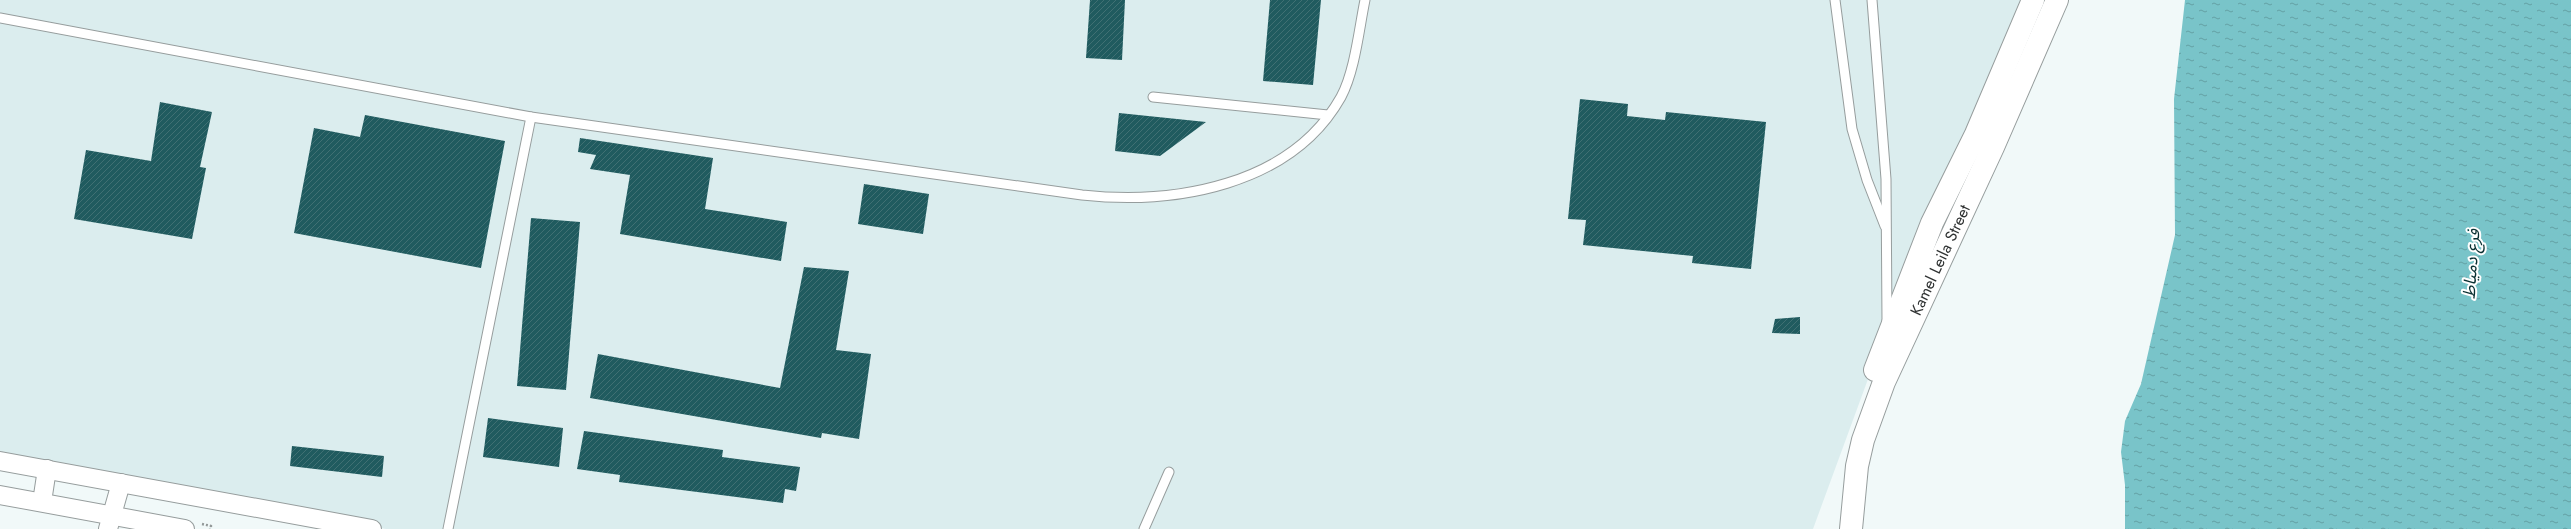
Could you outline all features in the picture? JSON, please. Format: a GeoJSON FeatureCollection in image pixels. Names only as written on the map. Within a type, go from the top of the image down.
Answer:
{"type":"FeatureCollection","features":[{"type":"Feature","properties":{"kind":"street","name":"Kamel Leila Street"},"geometry":{"type":"LineString","coordinates":[[1838,529],[1842,482],[1850,439],[1932,223],[1976,134],[2033,0]]}},
{"type":"Feature","properties":{"kind":"street","name":"Kamel Leila Street"},"geometry":{"type":"LineString","coordinates":[[1851,529],[1862,447],[1884,382],[1993,147],[2057,0]]}},
{"type":"Feature","properties":{"kind":"street"},"geometry":{"type":"LineString","coordinates":[[1884,382],[1887,339]]}},
{"type":"Feature","properties":{"kind":"street"},"geometry":{"type":"LineString","coordinates":[[0,461],[121,483],[338,526],[372,529]]}},
{"type":"Feature","properties":{"kind":"street"},"geometry":{"type":"LineString","coordinates":[[42,502],[47,469]]}},
{"type":"Feature","properties":{"kind":"street"},"geometry":{"type":"LineString","coordinates":[[110,522],[121,483]]}},
{"type":"Feature","properties":{"kind":"street"},"geometry":{"type":"LineString","coordinates":[[0,495],[42,502],[110,522],[185,529]]}},
{"type":"Feature","properties":{"kind":"lane"},"geometry":{"type":"LineString","coordinates":[[0,18],[531,117],[1082,195],[1129,199],[1184,194],[1217,186],[1267,167],[1299,146],[1328,115],[1341,95],[1348,78],[1365,0]]}},
{"type":"Feature","properties":{"kind":"lane"},"geometry":{"type":"LineString","coordinates":[[1835,0],[1852,129],[1867,180],[1887,231]]}},
{"type":"Feature","properties":{"kind":"lane"},"geometry":{"type":"LineString","coordinates":[[1872,0],[1884,127],[1887,231],[1887,339]]}},
{"type":"Feature","properties":{"kind":"lane"},"geometry":{"type":"LineString","coordinates":[[1153,97],[1328,115]]}},
{"type":"Feature","properties":{"kind":"lane"},"geometry":{"type":"LineString","coordinates":[[448,529],[531,117]]}},
{"type":"Feature","properties":{"kind":"lane"},"geometry":{"type":"LineString","coordinates":[[1144,529],[1169,472]]}},
{"type":"Feature","properties":{"kind":"shaded area"},"geometry":{"type":"Polygon","coordinates":[[[0,0],[2026,0],[1875,360],[1813,529],[386,529],[0,453],[0,0]]]}},
{"type":"Feature","properties":{"kind":"water","name":"فرع دمياط"},"geometry":{"type":"Polygon","coordinates":[[[2185,0],[2571,0],[2571,529],[2125,529],[2125,485],[2121,452],[2125,421],[2141,384],[2175,235],[2174,99],[2185,0]]]}},
{"type":"Feature","properties":{"kind":"building"},"geometry":{"type":"Polygon","coordinates":[[[1090,0],[1125,0],[1122,60],[1086,58],[1090,0]]]}},
{"type":"Feature","properties":{"kind":"building"},"geometry":{"type":"Polygon","coordinates":[[[1270,0],[1321,0],[1313,85],[1263,81],[1270,0]]]}},
{"type":"Feature","properties":{"kind":"building"},"geometry":{"type":"Polygon","coordinates":[[[1580,99],[1628,104],[1627,116],[1665,120],[1666,112],[1766,122],[1751,269],[1692,263],[1693,256],[1583,245],[1586,220],[1568,219],[1580,99]]]}},
{"type":"Feature","properties":{"kind":"building"},"geometry":{"type":"Polygon","coordinates":[[[160,102],[212,112],[200,167],[206,168],[192,239],[74,219],[86,150],[151,161],[160,102]]]}},
{"type":"Feature","properties":{"kind":"building"},"geometry":{"type":"Polygon","coordinates":[[[1119,113],[1206,122],[1160,156],[1115,151],[1119,113]]]}},
{"type":"Feature","properties":{"kind":"building"},"geometry":{"type":"Polygon","coordinates":[[[365,115],[505,141],[481,268],[294,233],[314,128],[360,137],[365,115]]]}},
{"type":"Feature","properties":{"kind":"building"},"geometry":{"type":"Polygon","coordinates":[[[580,138],[713,158],[705,209],[787,222],[781,261],[620,234],[630,175],[590,169],[596,155],[578,152],[580,138]]]}},
{"type":"Feature","properties":{"kind":"building"},"geometry":{"type":"Polygon","coordinates":[[[864,184],[929,194],[923,234],[858,224],[864,184]]]}},
{"type":"Feature","properties":{"kind":"building"},"geometry":{"type":"Polygon","coordinates":[[[531,218],[580,222],[566,390],[517,386],[531,218]]]}},
{"type":"Feature","properties":{"kind":"building"},"geometry":{"type":"Polygon","coordinates":[[[804,267],[849,271],[836,350],[871,354],[859,439],[822,433],[821,438],[590,398],[598,354],[780,388],[804,267]]]}},
{"type":"Feature","properties":{"kind":"building"},"geometry":{"type":"Polygon","coordinates":[[[1800,317],[1800,334],[1772,333],[1775,319],[1800,317]]]}},
{"type":"Feature","properties":{"kind":"building"},"geometry":{"type":"Polygon","coordinates":[[[488,418],[563,428],[559,467],[483,457],[488,418]]]}},
{"type":"Feature","properties":{"kind":"building"},"geometry":{"type":"Polygon","coordinates":[[[584,431],[723,450],[722,457],[800,467],[796,491],[785,489],[783,503],[619,482],[620,475],[577,469],[584,431]]]}},
{"type":"Feature","properties":{"kind":"building"},"geometry":{"type":"Polygon","coordinates":[[[292,446],[384,456],[382,477],[290,466],[292,446]]]}}]}
